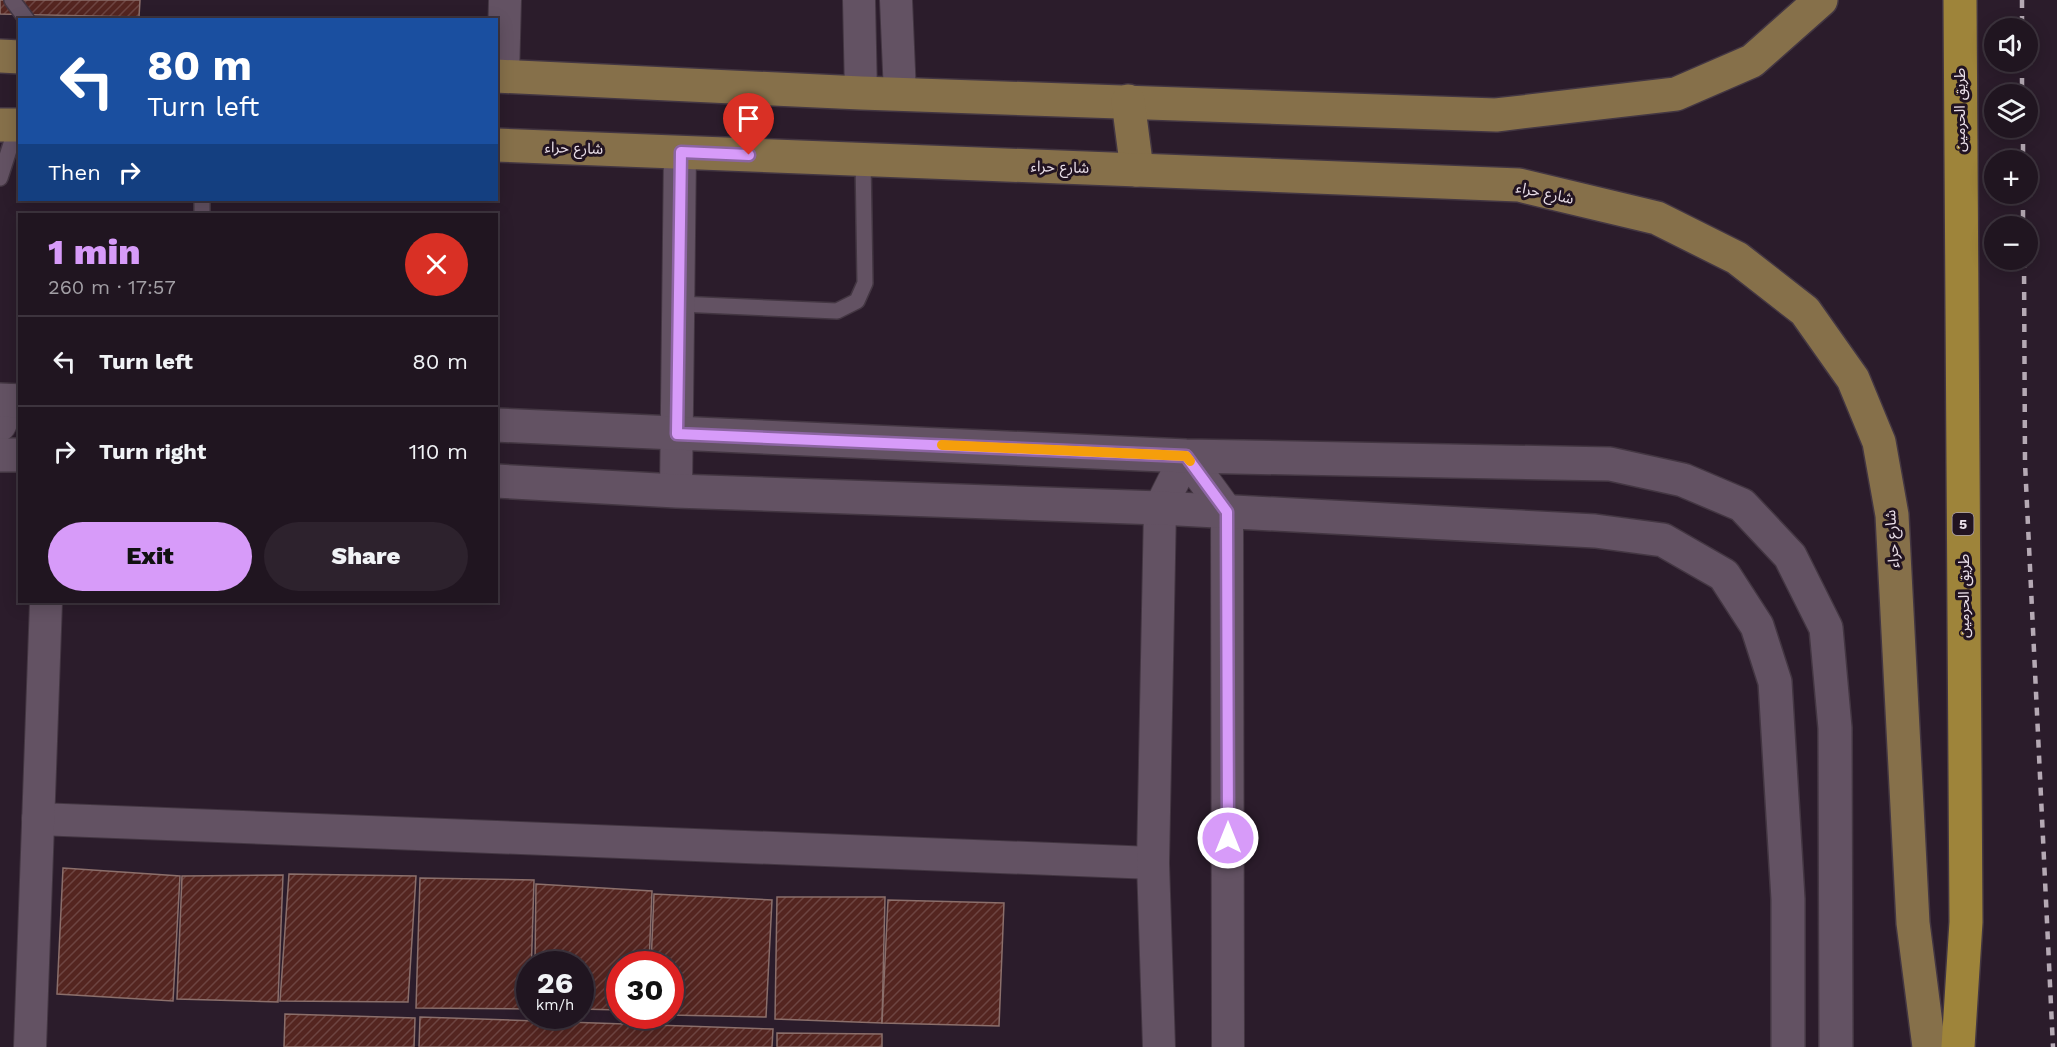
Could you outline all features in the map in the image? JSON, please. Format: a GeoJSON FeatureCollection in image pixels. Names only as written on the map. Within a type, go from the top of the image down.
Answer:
{"type":"FeatureCollection","features":[{"type":"Feature","properties":{"kind":"highway","name":"طريق الحرمين"},"geometry":{"type":"LineString","coordinates":[[1958,1047],[1966,922],[1960,0]]}},
{"type":"Feature","properties":{"kind":"main road"},"geometry":{"type":"LineString","coordinates":[[500,76],[861,93],[1496,115],[1676,94],[1752,61],[1821,0]]}},
{"type":"Feature","properties":{"kind":"main road"},"geometry":{"type":"LineString","coordinates":[[0,56],[18,57]]}},
{"type":"Feature","properties":{"kind":"main road"},"geometry":{"type":"LineString","coordinates":[[1128,101],[1137,170]]}},
{"type":"Feature","properties":{"kind":"main road","name":"شارع حراء"},"geometry":{"type":"LineString","coordinates":[[498,145],[1519,185],[1657,218],[1737,258],[1805,311],[1853,379],[1879,442],[1892,515],[1913,923],[1929,1047]]}},
{"type":"Feature","properties":{"kind":"street"},"geometry":{"type":"LineString","coordinates":[[500,76],[505,0]]}},
{"type":"Feature","properties":{"kind":"street"},"geometry":{"type":"LineString","coordinates":[[859,0],[861,93]]}},
{"type":"Feature","properties":{"kind":"street"},"geometry":{"type":"LineString","coordinates":[[896,0],[900,94]]}},
{"type":"Feature","properties":{"kind":"street"},"geometry":{"type":"LineString","coordinates":[[676,491],[681,152]]}},
{"type":"Feature","properties":{"kind":"street"},"geometry":{"type":"LineString","coordinates":[[498,425],[1186,456],[1610,464],[1683,480],[1742,505],[1790,556],[1826,628],[1835,728],[1836,1047]]}},
{"type":"Feature","properties":{"kind":"street"},"geometry":{"type":"LineString","coordinates":[[0,455],[18,455]]}},
{"type":"Feature","properties":{"kind":"street"},"geometry":{"type":"LineString","coordinates":[[1159,1047],[1153,863],[1160,508],[1186,456]]}},
{"type":"Feature","properties":{"kind":"street"},"geometry":{"type":"LineString","coordinates":[[1186,456],[1227,512],[1228,1047]]}},
{"type":"Feature","properties":{"kind":"street"},"geometry":{"type":"LineString","coordinates":[[498,481],[676,491],[1160,508],[1595,531],[1663,540],[1724,575],[1757,626],[1775,682],[1788,899],[1788,1047]]}},
{"type":"Feature","properties":{"kind":"street"},"geometry":{"type":"LineString","coordinates":[[30,1047],[46,603]]}},
{"type":"Feature","properties":{"kind":"street"},"geometry":{"type":"LineString","coordinates":[[38,819],[1153,863]]}},
{"type":"Feature","properties":{"kind":"lane"},"geometry":{"type":"LineString","coordinates":[[12,0],[26,18]]}},
{"type":"Feature","properties":{"kind":"lane"},"geometry":{"type":"LineString","coordinates":[[0,178],[12,125]]}},
{"type":"Feature","properties":{"kind":"lane"},"geometry":{"type":"LineString","coordinates":[[679,304],[837,311],[857,301],[865,283],[863,159]]}},
{"type":"Feature","properties":{"kind":"building"},"geometry":{"type":"Polygon","coordinates":[[[0,0],[140,0],[139,17],[0,14],[0,0]]]}},
{"type":"Feature","properties":{"kind":"building"},"geometry":{"type":"Polygon","coordinates":[[[63,868],[180,876],[173,1001],[57,994],[63,868]]]}},
{"type":"Feature","properties":{"kind":"building"},"geometry":{"type":"Polygon","coordinates":[[[289,874],[416,876],[408,1002],[280,1001],[289,874]]]}},
{"type":"Feature","properties":{"kind":"building"},"geometry":{"type":"Polygon","coordinates":[[[283,875],[278,1002],[177,999],[182,876],[283,875]]]}},
{"type":"Feature","properties":{"kind":"building"},"geometry":{"type":"Polygon","coordinates":[[[420,878],[534,880],[532,951],[516,951],[516,1009],[416,1008],[420,878]]]}},
{"type":"Feature","properties":{"kind":"building"},"geometry":{"type":"Polygon","coordinates":[[[536,884],[652,891],[650,951],[606,951],[606,1010],[594,1009],[594,951],[535,951],[536,884]]]}},
{"type":"Feature","properties":{"kind":"building"},"geometry":{"type":"Polygon","coordinates":[[[654,894],[772,900],[766,1017],[684,1015],[684,951],[652,951],[654,894]]]}},
{"type":"Feature","properties":{"kind":"building"},"geometry":{"type":"Polygon","coordinates":[[[777,897],[885,897],[882,1023],[775,1019],[777,897]]]}},
{"type":"Feature","properties":{"kind":"building"},"geometry":{"type":"Polygon","coordinates":[[[888,900],[1004,903],[999,1026],[882,1023],[888,900]]]}},
{"type":"Feature","properties":{"kind":"building"},"geometry":{"type":"Polygon","coordinates":[[[285,1014],[415,1018],[414,1047],[284,1047],[285,1014]]]}},
{"type":"Feature","properties":{"kind":"building"},"geometry":{"type":"Polygon","coordinates":[[[420,1017],[516,1020],[516,1029],[594,1029],[594,1023],[606,1023],[606,1029],[684,1029],[684,1026],[773,1029],[772,1047],[419,1047],[420,1017]]]}},
{"type":"Feature","properties":{"kind":"building"},"geometry":{"type":"Polygon","coordinates":[[[777,1033],[882,1034],[882,1047],[777,1047],[777,1033]]]}},
{"type":"Feature","properties":{"kind":"railway"},"geometry":{"type":"LineString","coordinates":[[2022,0],[2022,18]]}},
{"type":"Feature","properties":{"kind":"railway"},"geometry":{"type":"LineString","coordinates":[[2022,72],[2022,84]]}},
{"type":"Feature","properties":{"kind":"railway"},"geometry":{"type":"LineString","coordinates":[[2023,138],[2023,150]]}},
{"type":"Feature","properties":{"kind":"railway"},"geometry":{"type":"LineString","coordinates":[[2023,204],[2023,216]]}},
{"type":"Feature","properties":{"kind":"railway"},"geometry":{"type":"LineString","coordinates":[[2024,270],[2025,463],[2053,1047]]}},
{"type":"Feature","properties":{"kind":"slow traffic"},"geometry":{"type":"LineString","coordinates":[[942,445],[1186,456],[1190,461]]}},
{"type":"Feature","properties":{"kind":"route"},"geometry":{"type":"LineString","coordinates":[[749,155],[681,152],[677,434],[1186,456],[1227,512],[1228,838]]}}]}
